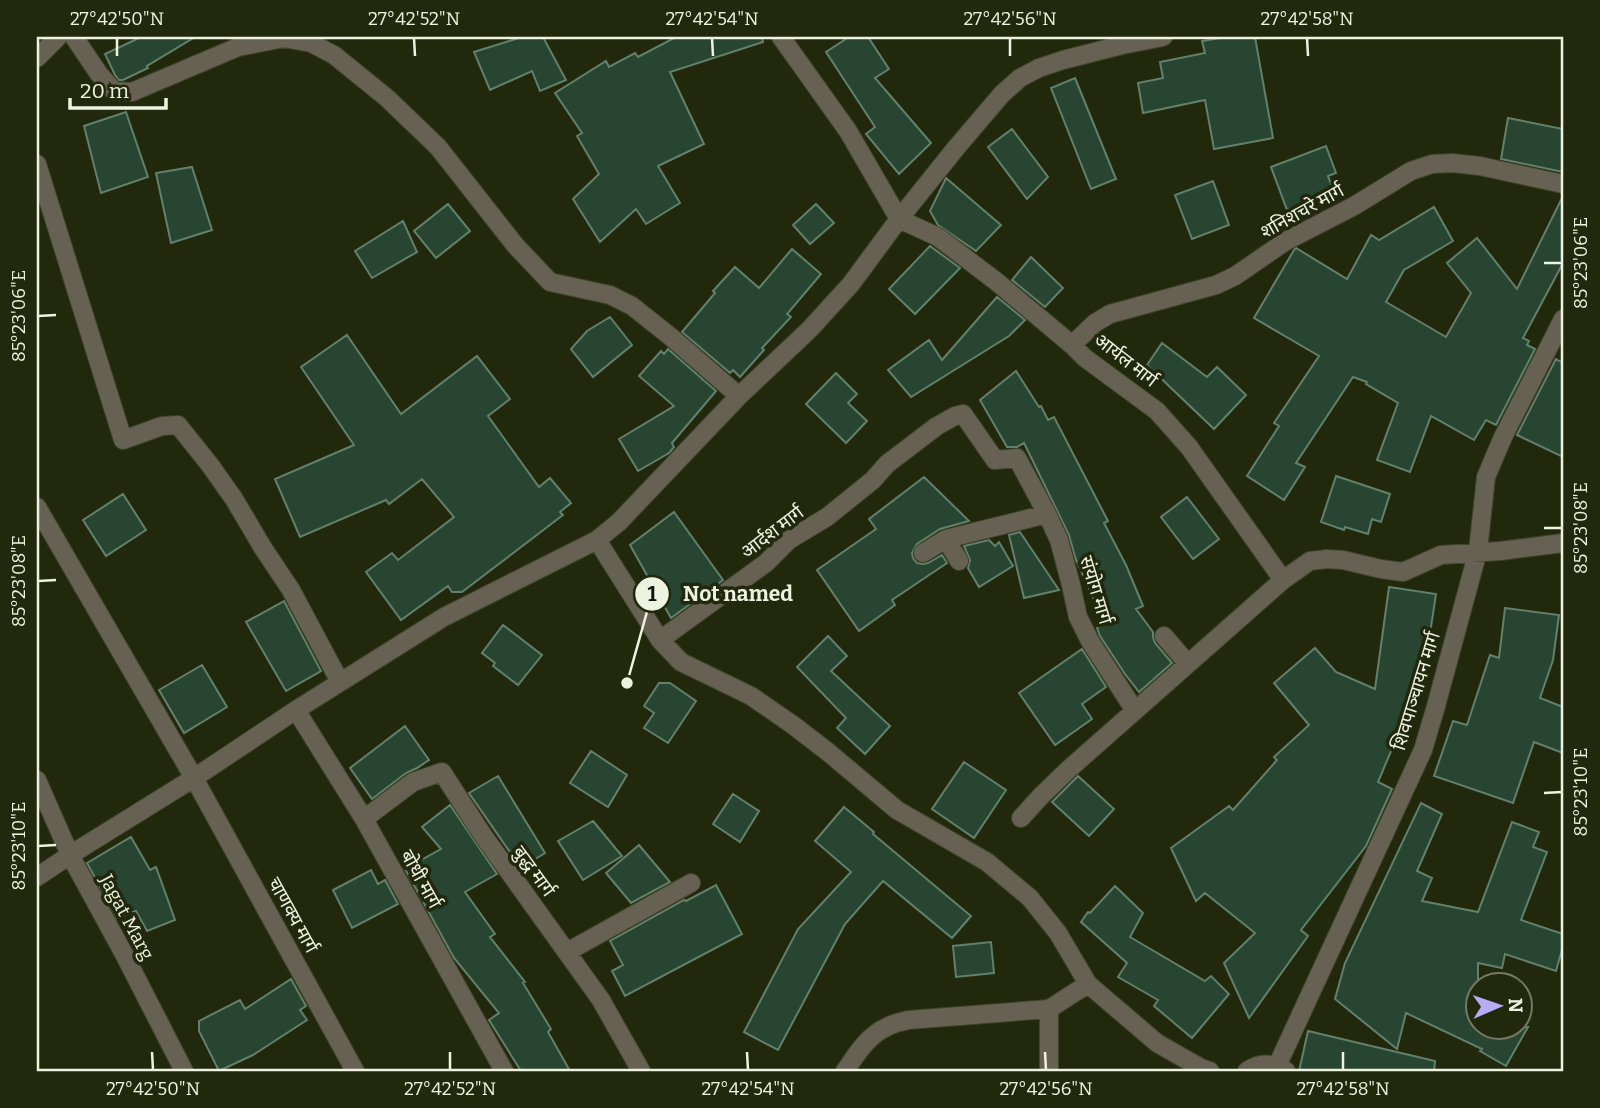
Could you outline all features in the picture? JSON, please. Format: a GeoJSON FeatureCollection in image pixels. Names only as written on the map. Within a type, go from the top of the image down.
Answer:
{"type":"FeatureCollection","features":[{"type":"Feature","properties":{"kind":"street"},"geometry":{"type":"LineString","coordinates":[[37,58],[58,37]]}},
{"type":"Feature","properties":{"kind":"street"},"geometry":{"type":"LineString","coordinates":[[74,37],[114,91],[132,92],[237,47],[284,38],[311,43],[334,55],[387,98],[438,147],[514,245],[550,282],[610,295],[632,306],[739,396]]}},
{"type":"Feature","properties":{"kind":"street"},"geometry":{"type":"LineString","coordinates":[[781,37],[848,131],[899,219]]}},
{"type":"Feature","properties":{"kind":"street"},"geometry":{"type":"LineString","coordinates":[[37,877],[444,617],[597,540],[619,522],[739,396],[809,330],[851,284],[964,138],[1002,94],[1020,78],[1063,60],[1163,37]]}},
{"type":"Feature","properties":{"kind":"street"},"geometry":{"type":"LineString","coordinates":[[37,164],[123,440],[162,426],[178,425],[234,499],[262,548],[291,590],[340,682]]}},
{"type":"Feature","properties":{"kind":"street","name":"शनिशचरे मार्ग"},"geometry":{"type":"LineString","coordinates":[[1072,345],[1095,323],[1110,314],[1216,285],[1235,276],[1286,241],[1354,206],[1411,172],[1432,164],[1480,166],[1563,184]]}},
{"type":"Feature","properties":{"kind":"street","name":"आर्यल मार्ग"},"geometry":{"type":"LineString","coordinates":[[899,219],[938,237],[997,282],[1085,358],[1157,411],[1189,447],[1283,580]]}},
{"type":"Feature","properties":{"kind":"street","name":"शिवपाञ्चायन मार्ग"},"geometry":{"type":"LineString","coordinates":[[1281,1068],[1423,750],[1478,551],[1486,477],[1503,437],[1563,319]]}},
{"type":"Feature","properties":{"kind":"street","name":"संयोग मार्ग"},"geometry":{"type":"LineString","coordinates":[[937,426],[962,414],[995,460],[1017,458],[1059,540],[1078,617],[1135,710]]}},
{"type":"Feature","properties":{"kind":"street","name":"आर्दश मार्ग"},"geometry":{"type":"LineString","coordinates":[[660,640],[766,563],[789,540],[827,517],[873,480],[887,464],[937,426]]}},
{"type":"Feature","properties":{"kind":"street","name":"चाणक्य मार्ग"},"geometry":{"type":"LineString","coordinates":[[37,506],[194,778],[355,1071]]}},
{"type":"Feature","properties":{"kind":"street"},"geometry":{"type":"LineString","coordinates":[[923,553],[946,539],[1047,514]]}},
{"type":"Feature","properties":{"kind":"street"},"geometry":{"type":"LineString","coordinates":[[946,539],[959,561]]}},
{"type":"Feature","properties":{"kind":"street"},"geometry":{"type":"LineString","coordinates":[[597,540],[660,640],[681,662],[751,696],[828,752],[897,810],[987,862],[1030,898],[1058,933],[1088,984],[1157,1043],[1210,1071]]}},
{"type":"Feature","properties":{"kind":"street"},"geometry":{"type":"LineString","coordinates":[[1021,818],[1069,769],[1135,710],[1283,580],[1310,561],[1343,560],[1403,572],[1441,555],[1563,543]]}},
{"type":"Feature","properties":{"kind":"street"},"geometry":{"type":"LineString","coordinates":[[1164,636],[1188,664]]}},
{"type":"Feature","properties":{"kind":"street","name":"बोधी मार्ग"},"geometry":{"type":"LineString","coordinates":[[296,710],[364,818],[504,1071]]}},
{"type":"Feature","properties":{"kind":"street","name":"बुद्ध मार्ग"},"geometry":{"type":"LineString","coordinates":[[364,818],[413,782],[442,772],[482,834],[601,1000],[641,1071]]}},
{"type":"Feature","properties":{"kind":"street","name":"Jagat Marg"},"geometry":{"type":"LineString","coordinates":[[37,780],[70,855],[184,1071]]}},
{"type":"Feature","properties":{"kind":"street"},"geometry":{"type":"LineString","coordinates":[[567,952],[691,883]]}},
{"type":"Feature","properties":{"kind":"street"},"geometry":{"type":"LineString","coordinates":[[845,1071],[871,1037],[887,1026],[908,1020],[1049,1009],[1088,984]]}},
{"type":"Feature","properties":{"kind":"street"},"geometry":{"type":"LineString","coordinates":[[1049,1009],[1049,1071]]}},
{"type":"Feature","properties":{"kind":"street"},"geometry":{"type":"LineString","coordinates":[[1247,1071],[1260,1065],[1281,1068]]}},
{"type":"Feature","properties":{"kind":"building"},"geometry":{"type":"Polygon","coordinates":[[[141,37],[195,37],[147,66],[148,68],[119,80],[105,54],[141,37]]]}},
{"type":"Feature","properties":{"kind":"building"},"geometry":{"type":"Polygon","coordinates":[[[522,37],[543,37],[566,80],[540,91],[532,71],[490,90],[474,52],[522,37]]]}},
{"type":"Feature","properties":{"kind":"building"},"geometry":{"type":"Polygon","coordinates":[[[676,37],[762,37],[763,42],[670,72],[704,144],[658,166],[680,203],[646,224],[636,209],[600,242],[573,199],[599,174],[577,136],[582,133],[555,93],[606,61],[609,67],[635,53],[638,57],[676,37]]]}},
{"type":"Feature","properties":{"kind":"building"},"geometry":{"type":"Polygon","coordinates":[[[849,37],[868,37],[889,69],[875,78],[931,143],[899,174],[866,134],[875,127],[826,52],[849,37]]]}},
{"type":"Feature","properties":{"kind":"building"},"geometry":{"type":"Polygon","coordinates":[[[1226,37],[1255,37],[1273,138],[1214,149],[1205,100],[1143,113],[1138,83],[1163,78],[1160,62],[1205,53],[1202,41],[1226,37]]]}},
{"type":"Feature","properties":{"kind":"building"},"geometry":{"type":"Polygon","coordinates":[[[1075,78],[1116,179],[1091,189],[1051,88],[1075,78]]]}},
{"type":"Feature","properties":{"kind":"building"},"geometry":{"type":"Polygon","coordinates":[[[126,112],[148,177],[101,193],[84,126],[126,112]]]}},
{"type":"Feature","properties":{"kind":"building"},"geometry":{"type":"Polygon","coordinates":[[[1508,118],[1563,129],[1563,172],[1501,159],[1508,118]]]}},
{"type":"Feature","properties":{"kind":"building"},"geometry":{"type":"Polygon","coordinates":[[[1012,129],[1048,177],[1027,199],[988,147],[1012,129]]]}},
{"type":"Feature","properties":{"kind":"building"},"geometry":{"type":"Polygon","coordinates":[[[1326,146],[1336,173],[1328,176],[1334,192],[1287,210],[1271,167],[1326,146]]]}},
{"type":"Feature","properties":{"kind":"building"},"geometry":{"type":"Polygon","coordinates":[[[192,167],[212,230],[171,243],[156,173],[192,167]]]}},
{"type":"Feature","properties":{"kind":"building"},"geometry":{"type":"Polygon","coordinates":[[[946,178],[1001,225],[976,251],[938,225],[930,211],[946,178]]]}},
{"type":"Feature","properties":{"kind":"building"},"geometry":{"type":"Polygon","coordinates":[[[1213,181],[1229,225],[1192,239],[1175,195],[1213,181]]]}},
{"type":"Feature","properties":{"kind":"building"},"geometry":{"type":"Polygon","coordinates":[[[1563,196],[1563,263],[1523,338],[1529,341],[1527,345],[1535,349],[1496,425],[1486,420],[1474,440],[1431,416],[1410,472],[1377,460],[1398,403],[1366,384],[1367,382],[1353,377],[1296,463],[1305,467],[1284,500],[1247,476],[1279,426],[1274,423],[1319,356],[1254,318],[1296,248],[1347,279],[1371,235],[1379,240],[1434,207],[1453,241],[1404,270],[1386,302],[1446,337],[1471,293],[1447,263],[1477,238],[1517,289],[1563,196]]]}},
{"type":"Feature","properties":{"kind":"building"},"geometry":{"type":"Polygon","coordinates":[[[448,204],[470,231],[436,258],[414,231],[448,204]]]}},
{"type":"Feature","properties":{"kind":"building"},"geometry":{"type":"Polygon","coordinates":[[[816,204],[834,223],[810,244],[793,225],[816,204]]]}},
{"type":"Feature","properties":{"kind":"building"},"geometry":{"type":"Polygon","coordinates":[[[403,221],[417,252],[372,278],[355,251],[403,221]]]}},
{"type":"Feature","properties":{"kind":"building"},"geometry":{"type":"Polygon","coordinates":[[[930,246],[960,268],[915,314],[889,289],[930,246]]]}},
{"type":"Feature","properties":{"kind":"building"},"geometry":{"type":"Polygon","coordinates":[[[792,249],[821,274],[787,314],[791,317],[740,377],[733,370],[730,373],[682,332],[735,267],[759,288],[792,249]]]}},
{"type":"Feature","properties":{"kind":"building"},"geometry":{"type":"Polygon","coordinates":[[[1031,257],[1063,288],[1045,307],[1012,280],[1031,257]]]}},
{"type":"Feature","properties":{"kind":"building"},"geometry":{"type":"Polygon","coordinates":[[[997,297],[1025,320],[1009,336],[911,397],[888,370],[929,340],[942,360],[997,297]]]}},
{"type":"Feature","properties":{"kind":"building"},"geometry":{"type":"Polygon","coordinates":[[[610,317],[632,345],[593,377],[571,349],[587,331],[610,317]]]}},
{"type":"Feature","properties":{"kind":"building"},"geometry":{"type":"Polygon","coordinates":[[[347,335],[401,414],[477,356],[510,399],[488,416],[539,487],[550,478],[571,503],[560,512],[563,515],[462,592],[452,592],[448,586],[401,620],[366,572],[392,553],[398,560],[454,517],[422,479],[389,504],[386,500],[300,537],[275,479],[354,445],[301,367],[347,335]]]}},
{"type":"Feature","properties":{"kind":"building"},"geometry":{"type":"Polygon","coordinates":[[[1162,343],[1207,377],[1217,367],[1246,395],[1214,429],[1147,365],[1162,343]]]}},
{"type":"Feature","properties":{"kind":"building"},"geometry":{"type":"Polygon","coordinates":[[[668,349],[716,391],[672,443],[674,447],[669,453],[638,471],[619,439],[674,406],[639,376],[661,351],[664,354],[668,349]]]}},
{"type":"Feature","properties":{"kind":"building"},"geometry":{"type":"Polygon","coordinates":[[[1556,359],[1563,363],[1563,457],[1517,435],[1556,359]]]}},
{"type":"Feature","properties":{"kind":"building"},"geometry":{"type":"Polygon","coordinates":[[[1016,371],[1048,420],[1054,417],[1108,521],[1104,523],[1143,606],[1136,609],[1153,632],[1155,643],[1172,663],[1139,692],[1100,636],[1097,628],[1105,624],[1076,560],[1069,535],[1024,443],[1017,447],[1007,447],[980,400],[1016,371]]]}},
{"type":"Feature","properties":{"kind":"building"},"geometry":{"type":"Polygon","coordinates":[[[836,373],[857,394],[848,403],[867,421],[846,443],[806,404],[836,373]]]}},
{"type":"Feature","properties":{"kind":"building"},"geometry":{"type":"Polygon","coordinates":[[[1336,476],[1390,494],[1381,522],[1372,519],[1368,534],[1321,522],[1336,476]]]}},
{"type":"Feature","properties":{"kind":"building"},"geometry":{"type":"Polygon","coordinates":[[[924,477],[969,521],[940,529],[917,544],[912,553],[917,563],[928,563],[942,555],[947,563],[892,600],[895,605],[859,631],[817,570],[876,529],[869,519],[924,477]]]}},
{"type":"Feature","properties":{"kind":"building"},"geometry":{"type":"Polygon","coordinates":[[[123,494],[146,530],[106,556],[83,520],[123,494]]]}},
{"type":"Feature","properties":{"kind":"building"},"geometry":{"type":"Polygon","coordinates":[[[1187,497],[1219,539],[1193,559],[1161,517],[1187,497]]]}},
{"type":"Feature","properties":{"kind":"building"},"geometry":{"type":"Polygon","coordinates":[[[674,512],[723,580],[671,618],[630,545],[674,512]]]}},
{"type":"Feature","properties":{"kind":"building"},"geometry":{"type":"Polygon","coordinates":[[[1020,532],[1059,590],[1024,598],[1009,535],[1020,532]]]}},
{"type":"Feature","properties":{"kind":"building"},"geometry":{"type":"Polygon","coordinates":[[[989,540],[995,546],[999,542],[1013,566],[979,587],[968,568],[970,560],[964,546],[989,540]]]}},
{"type":"Feature","properties":{"kind":"building"},"geometry":{"type":"Polygon","coordinates":[[[1389,587],[1436,594],[1424,673],[1378,782],[1392,789],[1366,846],[1301,930],[1308,936],[1249,1018],[1224,963],[1255,933],[1205,893],[1196,901],[1171,848],[1229,806],[1233,810],[1277,760],[1274,757],[1309,725],[1274,683],[1315,648],[1336,672],[1375,689],[1389,587]]]}},
{"type":"Feature","properties":{"kind":"building"},"geometry":{"type":"Polygon","coordinates":[[[284,601],[321,671],[286,691],[246,622],[284,601]]]}},
{"type":"Feature","properties":{"kind":"building"},"geometry":{"type":"Polygon","coordinates":[[[1505,608],[1559,615],[1553,660],[1540,698],[1563,707],[1563,753],[1534,742],[1513,803],[1434,776],[1453,721],[1467,725],[1490,655],[1499,658],[1505,608]]]}},
{"type":"Feature","properties":{"kind":"building"},"geometry":{"type":"Polygon","coordinates":[[[503,625],[542,655],[518,685],[493,666],[495,663],[482,653],[503,625]]]}},
{"type":"Feature","properties":{"kind":"building"},"geometry":{"type":"Polygon","coordinates":[[[828,636],[847,656],[831,671],[890,726],[865,754],[837,728],[846,718],[797,667],[828,636]]]}},
{"type":"Feature","properties":{"kind":"building"},"geometry":{"type":"Polygon","coordinates":[[[1082,649],[1106,687],[1082,704],[1092,719],[1055,745],[1019,693],[1082,649]]]}},
{"type":"Feature","properties":{"kind":"building"},"geometry":{"type":"Polygon","coordinates":[[[202,665],[227,707],[184,733],[159,690],[202,665]]]}},
{"type":"Feature","properties":{"kind":"building"},"geometry":{"type":"Polygon","coordinates":[[[659,683],[670,683],[696,701],[668,743],[644,728],[654,713],[644,706],[659,683]]]}},
{"type":"Feature","properties":{"kind":"building"},"geometry":{"type":"Polygon","coordinates":[[[405,726],[429,760],[406,773],[372,799],[350,768],[405,726]]]}},
{"type":"Feature","properties":{"kind":"building"},"geometry":{"type":"Polygon","coordinates":[[[591,751],[627,775],[608,807],[570,783],[591,751]]]}},
{"type":"Feature","properties":{"kind":"building"},"geometry":{"type":"Polygon","coordinates":[[[964,762],[1006,790],[974,838],[932,809],[964,762]]]}},
{"type":"Feature","properties":{"kind":"building"},"geometry":{"type":"Polygon","coordinates":[[[498,776],[545,853],[521,868],[469,793],[498,776]]]}},
{"type":"Feature","properties":{"kind":"building"},"geometry":{"type":"Polygon","coordinates":[[[1078,776],[1114,809],[1089,836],[1052,802],[1078,776]]]}},
{"type":"Feature","properties":{"kind":"building"},"geometry":{"type":"Polygon","coordinates":[[[733,794],[759,811],[740,842],[713,824],[733,794]]]}},
{"type":"Feature","properties":{"kind":"building"},"geometry":{"type":"Polygon","coordinates":[[[1421,803],[1442,814],[1417,871],[1432,878],[1422,901],[1478,912],[1512,822],[1539,832],[1533,847],[1547,852],[1521,920],[1563,934],[1563,946],[1556,971],[1505,954],[1502,968],[1478,963],[1478,972],[1464,972],[1464,1040],[1406,1013],[1397,1049],[1335,999],[1345,963],[1421,803]]]}},
{"type":"Feature","properties":{"kind":"building"},"geometry":{"type":"Polygon","coordinates":[[[450,805],[497,874],[465,892],[495,934],[490,937],[525,982],[523,983],[551,1029],[548,1032],[570,1071],[521,1071],[489,1020],[499,1013],[454,958],[405,869],[441,849],[422,827],[450,805]]]}},
{"type":"Feature","properties":{"kind":"building"},"geometry":{"type":"Polygon","coordinates":[[[844,807],[971,916],[952,938],[883,881],[845,924],[778,1050],[744,1032],[798,929],[851,872],[815,841],[844,807]]]}},
{"type":"Feature","properties":{"kind":"building"},"geometry":{"type":"Polygon","coordinates":[[[593,821],[622,856],[583,880],[558,841],[593,821]]]}},
{"type":"Feature","properties":{"kind":"building"},"geometry":{"type":"Polygon","coordinates":[[[131,837],[150,870],[156,867],[175,920],[147,931],[136,911],[117,918],[87,863],[131,837]]]}},
{"type":"Feature","properties":{"kind":"building"},"geometry":{"type":"Polygon","coordinates":[[[639,845],[670,882],[631,903],[606,873],[639,845]]]}},
{"type":"Feature","properties":{"kind":"building"},"geometry":{"type":"Polygon","coordinates":[[[371,870],[378,884],[385,880],[398,904],[352,928],[333,890],[371,870]]]}},
{"type":"Feature","properties":{"kind":"building"},"geometry":{"type":"Polygon","coordinates":[[[716,885],[742,934],[625,996],[612,971],[623,965],[610,941],[716,885]]]}},
{"type":"Feature","properties":{"kind":"building"},"geometry":{"type":"Polygon","coordinates":[[[1115,886],[1143,913],[1130,937],[1205,981],[1211,976],[1229,994],[1192,1038],[1154,1006],[1158,1000],[1118,977],[1127,963],[1081,922],[1115,886]]]}},
{"type":"Feature","properties":{"kind":"building"},"geometry":{"type":"Polygon","coordinates":[[[991,942],[994,973],[956,977],[953,946],[991,942]]]}},
{"type":"Feature","properties":{"kind":"building"},"geometry":{"type":"Polygon","coordinates":[[[291,979],[306,1006],[300,1010],[307,1020],[253,1055],[219,1071],[199,1031],[199,1021],[240,1000],[245,1009],[291,979]]]}},
{"type":"Feature","properties":{"kind":"building"},"geometry":{"type":"Polygon","coordinates":[[[1308,1031],[1435,1061],[1434,1071],[1299,1071],[1308,1031]]]}},
{"type":"Feature","properties":{"kind":"building"},"geometry":{"type":"Polygon","coordinates":[[[1467,1042],[1520,1042],[1506,1066],[1480,1051],[1482,1049],[1467,1042]]]}},
{"type":"Feature","properties":{"kind":"place","name":"Not named"},"geometry":{"type":"Point","coordinates":[627,683]}}]}
